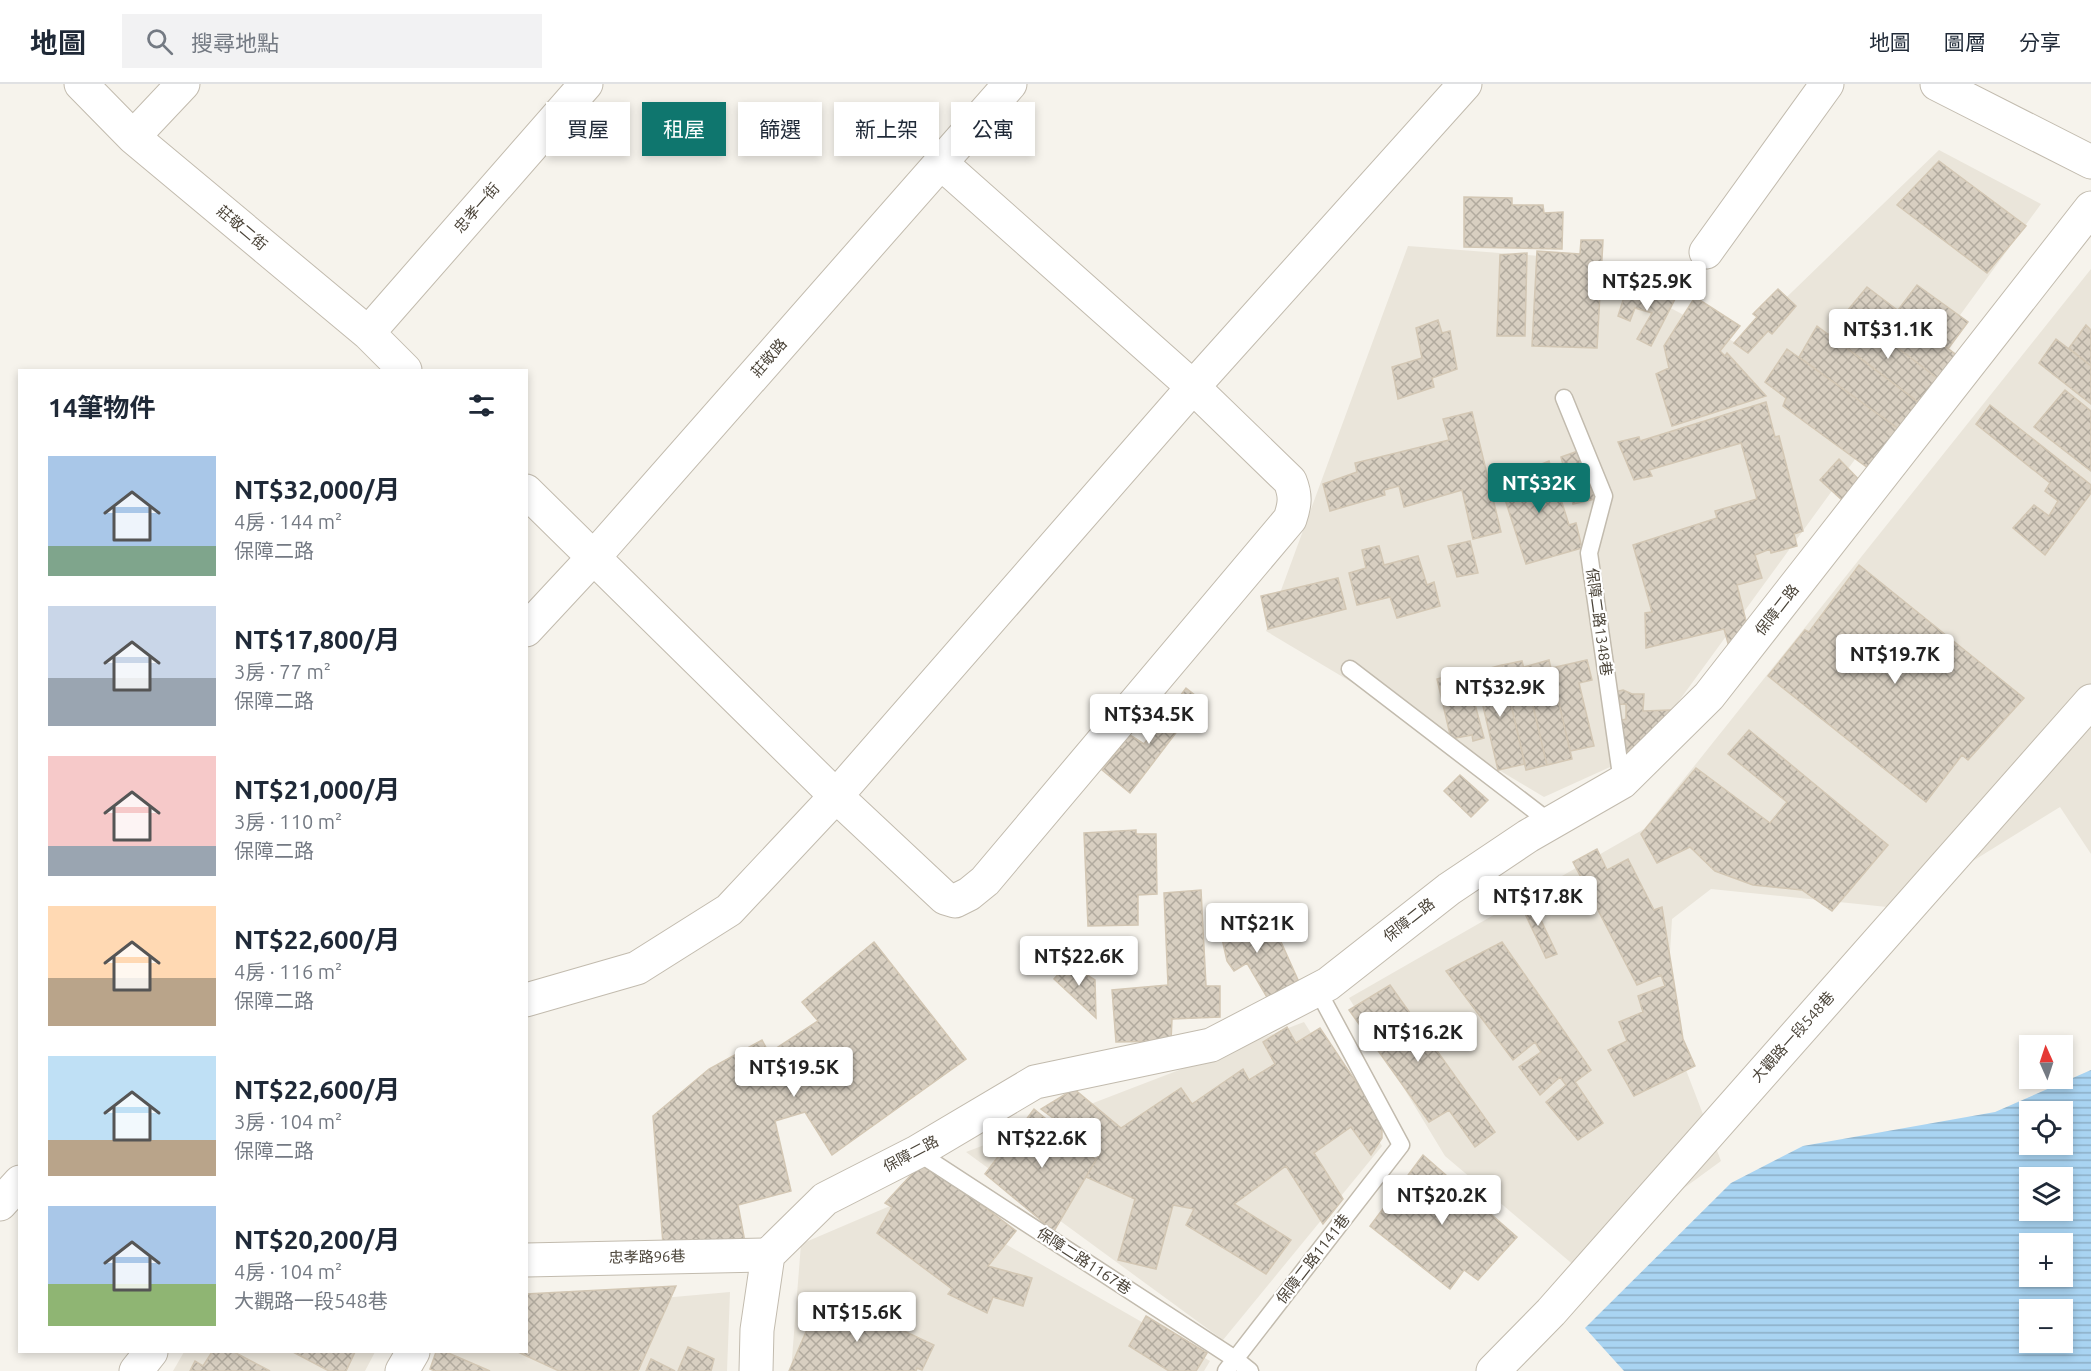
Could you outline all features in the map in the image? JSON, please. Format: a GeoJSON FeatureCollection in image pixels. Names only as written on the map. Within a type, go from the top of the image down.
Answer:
{"type":"FeatureCollection","features":[{"type":"Feature","properties":{"kind":"street","name":"莊敬二街"},"geometry":{"type":"LineString","coordinates":[[81,84],[134,136],[368,333],[404,369]]}},
{"type":"Feature","properties":{"kind":"street"},"geometry":{"type":"LineString","coordinates":[[134,136],[183,84]]}},
{"type":"Feature","properties":{"kind":"street","name":"忠孝一街"},"geometry":{"type":"LineString","coordinates":[[368,333],[586,84]]}},
{"type":"Feature","properties":{"kind":"street","name":"莊敬路"},"geometry":{"type":"LineString","coordinates":[[528,628],[593,558],[1010,84]]}},
{"type":"Feature","properties":{"kind":"street"},"geometry":{"type":"LineString","coordinates":[[528,999],[637,968],[729,910],[836,796],[1193,387],[1465,84]]}},
{"type":"Feature","properties":{"kind":"street"},"geometry":{"type":"LineString","coordinates":[[1706,252],[1827,84]]}},
{"type":"Feature","properties":{"kind":"street"},"geometry":{"type":"LineString","coordinates":[[1937,84],[2091,162]]}},
{"type":"Feature","properties":{"kind":"street"},"geometry":{"type":"LineString","coordinates":[[528,493],[836,796],[945,898],[955,901],[969,894],[985,881],[1290,519],[1295,495],[1290,481],[1193,387],[941,163]]}},
{"type":"Feature","properties":{"kind":"street","name":"保障二路"},"geometry":{"type":"LineString","coordinates":[[768,1255],[825,1199],[917,1152],[1035,1082],[1211,1045],[1328,984],[1449,889],[1528,836],[1622,782],[1709,696],[2091,208]]}},
{"type":"Feature","properties":{"kind":"street","name":"大觀路一段548巷"},"geometry":{"type":"LineString","coordinates":[[1493,1371],[1551,1312],[2091,701]]}},
{"type":"Feature","properties":{"kind":"street"},"geometry":{"type":"LineString","coordinates":[[756,1371],[757,1330],[768,1255]]}},
{"type":"Feature","properties":{"kind":"street","name":"忠孝路96巷"},"geometry":{"type":"LineString","coordinates":[[528,1260],[768,1255]]}},
{"type":"Feature","properties":{"kind":"street"},"geometry":{"type":"LineString","coordinates":[[136,1371],[151,1353]]}},
{"type":"Feature","properties":{"kind":"street"},"geometry":{"type":"LineString","coordinates":[[402,1371],[412,1353]]}},
{"type":"Feature","properties":{"kind":"lane","name":"保障二路1348巷"},"geometry":{"type":"LineString","coordinates":[[1564,398],[1604,496],[1589,553],[1622,782]]}},
{"type":"Feature","properties":{"kind":"lane"},"geometry":{"type":"LineString","coordinates":[[1350,669],[1551,823]]}},
{"type":"Feature","properties":{"kind":"lane","name":"保障二路1141巷"},"geometry":{"type":"LineString","coordinates":[[1230,1365],[1401,1145],[1317,989]]}},
{"type":"Feature","properties":{"kind":"lane","name":"保障二路1167巷"},"geometry":{"type":"LineString","coordinates":[[917,1152],[1230,1365],[1250,1371]]}},
{"type":"Feature","properties":{"kind":"shaded area"},"geometry":{"type":"Polygon","coordinates":[[[1939,150],[2041,204],[1641,753],[1544,797],[1266,631],[1408,246],[1579,259],[1738,344],[1939,150]]]}},
{"type":"Feature","properties":{"kind":"shaded area"},"geometry":{"type":"Polygon","coordinates":[[[2091,269],[2091,854],[2060,807],[1897,908],[1711,889],[1672,919],[1666,1018],[1721,1161],[1576,1267],[1445,1156],[1349,998],[1644,829],[2091,269]]]}},
{"type":"Feature","properties":{"kind":"shaded area"},"geometry":{"type":"Polygon","coordinates":[[[1304,1022],[1382,1146],[1223,1340],[966,1152],[1304,1022]]]}},
{"type":"Feature","properties":{"kind":"shaded area"},"geometry":{"type":"Polygon","coordinates":[[[918,1194],[1210,1361],[1204,1371],[791,1371],[801,1244],[918,1194]]]}},
{"type":"Feature","properties":{"kind":"shaded area"},"geometry":{"type":"Polygon","coordinates":[[[730,1292],[727,1371],[433,1371],[443,1353],[528,1353],[528,1310],[730,1292]]]}},
{"type":"Feature","properties":{"kind":"shaded area"},"geometry":{"type":"Polygon","coordinates":[[[183,1353],[374,1353],[365,1371],[173,1371],[183,1353]]]}},
{"type":"Feature","properties":{"kind":"water"},"geometry":{"type":"Polygon","coordinates":[[[2091,1070],[2091,1371],[1624,1371],[1585,1328],[1731,1183],[1803,1146],[1995,1112],[2019,1102],[2019,1155],[2073,1155],[2073,1101],[2020,1101],[2048,1089],[2073,1089],[2073,1078],[2091,1070]]]}},
{"type":"Feature","properties":{"kind":"building"},"geometry":{"type":"Polygon","coordinates":[[[1939,161],[2026,226],[1987,273],[1897,205],[1939,161]]]}},
{"type":"Feature","properties":{"kind":"building"},"geometry":{"type":"Polygon","coordinates":[[[1464,197],[1512,198],[1512,205],[1543,205],[1544,213],[1563,212],[1562,249],[1464,247],[1464,197]]]}},
{"type":"Feature","properties":{"kind":"building"},"geometry":{"type":"Polygon","coordinates":[[[1581,240],[1603,240],[1597,348],[1532,346],[1537,251],[1580,254],[1581,240]]]}},
{"type":"Feature","properties":{"kind":"building"},"geometry":{"type":"Polygon","coordinates":[[[1527,253],[1525,336],[1497,336],[1500,255],[1527,253]]]}},
{"type":"Feature","properties":{"kind":"building"},"geometry":{"type":"Polygon","coordinates":[[[1917,285],[1968,322],[1948,349],[1898,310],[1917,285]]]}},
{"type":"Feature","properties":{"kind":"building"},"geometry":{"type":"Polygon","coordinates":[[[1867,287],[1963,360],[1945,384],[1848,310],[1867,287]]]}},
{"type":"Feature","properties":{"kind":"building"},"geometry":{"type":"Polygon","coordinates":[[[1778,289],[1796,306],[1772,334],[1768,331],[1748,353],[1734,343],[1757,317],[1753,314],[1778,289]]]}},
{"type":"Feature","properties":{"kind":"building"},"geometry":{"type":"Polygon","coordinates":[[[1626,291],[1676,297],[1651,346],[1637,339],[1652,313],[1635,308],[1630,321],[1618,316],[1626,291]]]}},
{"type":"Feature","properties":{"kind":"building"},"geometry":{"type":"Polygon","coordinates":[[[1695,297],[1740,326],[1720,351],[1725,356],[1727,353],[1766,396],[1672,426],[1656,374],[1669,368],[1664,346],[1695,297]]]}},
{"type":"Feature","properties":{"kind":"building"},"geometry":{"type":"Polygon","coordinates":[[[1848,310],[1945,384],[1930,411],[1829,334],[1848,310]]]}},
{"type":"Feature","properties":{"kind":"building"},"geometry":{"type":"Polygon","coordinates":[[[1438,320],[1442,333],[1450,331],[1457,369],[1432,378],[1434,387],[1398,399],[1392,367],[1422,358],[1416,328],[1438,320]]]}},
{"type":"Feature","properties":{"kind":"building"},"geometry":{"type":"Polygon","coordinates":[[[2086,325],[2091,330],[2091,366],[2069,348],[2086,325]]]}},
{"type":"Feature","properties":{"kind":"building"},"geometry":{"type":"Polygon","coordinates":[[[1817,326],[1930,411],[1910,437],[1799,357],[1817,326]]]}},
{"type":"Feature","properties":{"kind":"building"},"geometry":{"type":"Polygon","coordinates":[[[2056,339],[2091,366],[2091,404],[2039,363],[2056,339]]]}},
{"type":"Feature","properties":{"kind":"building"},"geometry":{"type":"Polygon","coordinates":[[[1787,349],[1910,437],[1879,476],[1783,406],[1786,398],[1765,382],[1787,349]]]}},
{"type":"Feature","properties":{"kind":"building"},"geometry":{"type":"Polygon","coordinates":[[[2065,390],[2091,411],[2091,471],[2034,427],[2065,390]]]}},
{"type":"Feature","properties":{"kind":"building"},"geometry":{"type":"Polygon","coordinates":[[[1766,402],[1775,437],[1779,436],[1803,531],[1794,534],[1797,546],[1771,553],[1770,549],[1755,555],[1762,578],[1737,585],[1752,645],[1735,668],[1724,629],[1646,648],[1645,613],[1652,612],[1633,545],[1717,518],[1715,511],[1757,499],[1741,443],[1649,470],[1652,476],[1634,480],[1618,442],[1639,437],[1640,441],[1766,402]]]}},
{"type":"Feature","properties":{"kind":"building"},"geometry":{"type":"Polygon","coordinates":[[[1990,405],[2091,485],[2091,493],[2045,555],[2013,528],[2034,505],[2049,516],[2058,501],[2045,491],[2050,483],[1976,424],[1990,405]]]}},
{"type":"Feature","properties":{"kind":"building"},"geometry":{"type":"Polygon","coordinates":[[[1472,412],[1501,532],[1473,539],[1462,490],[1404,507],[1399,486],[1384,490],[1385,495],[1330,511],[1323,484],[1357,472],[1355,463],[1449,440],[1443,419],[1472,412]]]}},
{"type":"Feature","properties":{"kind":"building"},"geometry":{"type":"Polygon","coordinates":[[[1592,446],[1600,498],[1573,504],[1561,457],[1592,446]]]}},
{"type":"Feature","properties":{"kind":"building"},"geometry":{"type":"Polygon","coordinates":[[[1839,459],[1869,490],[1854,511],[1820,480],[1839,459]]]}},
{"type":"Feature","properties":{"kind":"building"},"geometry":{"type":"Polygon","coordinates":[[[1549,461],[1569,525],[1576,523],[1582,548],[1526,564],[1499,481],[1549,461]]]}},
{"type":"Feature","properties":{"kind":"building"},"geometry":{"type":"Polygon","coordinates":[[[1470,541],[1478,573],[1457,577],[1448,546],[1470,541]]]}},
{"type":"Feature","properties":{"kind":"building"},"geometry":{"type":"Polygon","coordinates":[[[1379,546],[1384,565],[1418,556],[1427,585],[1434,582],[1440,606],[1397,618],[1390,597],[1357,605],[1349,573],[1366,568],[1362,550],[1379,546]]]}},
{"type":"Feature","properties":{"kind":"building"},"geometry":{"type":"Polygon","coordinates":[[[1859,565],[2024,698],[1968,760],[1962,755],[1926,802],[1768,676],[1805,630],[1809,632],[1859,565]]]}},
{"type":"Feature","properties":{"kind":"building"},"geometry":{"type":"Polygon","coordinates":[[[1338,578],[1346,609],[1268,629],[1261,596],[1338,578]]]}},
{"type":"Feature","properties":{"kind":"building"},"geometry":{"type":"Polygon","coordinates":[[[1549,660],[1572,759],[1547,765],[1524,667],[1549,660]]]}},
{"type":"Feature","properties":{"kind":"building"},"geometry":{"type":"Polygon","coordinates":[[[1587,660],[1592,680],[1579,683],[1594,746],[1570,751],[1551,668],[1587,660]]]}},
{"type":"Feature","properties":{"kind":"building"},"geometry":{"type":"Polygon","coordinates":[[[1522,661],[1547,765],[1526,770],[1502,665],[1522,661]]]}},
{"type":"Feature","properties":{"kind":"building"},"geometry":{"type":"Polygon","coordinates":[[[1502,665],[1525,764],[1498,770],[1475,672],[1502,665]]]}},
{"type":"Feature","properties":{"kind":"building"},"geometry":{"type":"Polygon","coordinates":[[[1466,671],[1484,738],[1473,741],[1472,735],[1451,739],[1437,679],[1466,671]]]}},
{"type":"Feature","properties":{"kind":"building"},"geometry":{"type":"Polygon","coordinates":[[[1186,688],[1201,700],[1130,793],[1102,770],[1130,735],[1144,744],[1186,688]]]}},
{"type":"Feature","properties":{"kind":"building"},"geometry":{"type":"Polygon","coordinates":[[[1623,690],[1632,694],[1644,694],[1643,711],[1670,710],[1662,746],[1624,752],[1619,721],[1626,719],[1626,704],[1610,705],[1610,693],[1623,690]]]}},
{"type":"Feature","properties":{"kind":"building"},"geometry":{"type":"Polygon","coordinates":[[[1749,730],[1888,845],[1832,911],[1802,890],[1753,885],[1715,871],[1690,847],[1657,863],[1641,834],[1696,768],[1770,823],[1787,802],[1728,754],[1749,730]]]}},
{"type":"Feature","properties":{"kind":"building"},"geometry":{"type":"Polygon","coordinates":[[[1460,775],[1488,800],[1471,817],[1444,791],[1460,775]]]}},
{"type":"Feature","properties":{"kind":"building"},"geometry":{"type":"Polygon","coordinates":[[[1136,830],[1136,834],[1156,834],[1157,894],[1138,895],[1138,925],[1088,926],[1084,833],[1136,830]]]}},
{"type":"Feature","properties":{"kind":"building"},"geometry":{"type":"Polygon","coordinates":[[[1597,849],[1607,870],[1628,859],[1654,910],[1662,907],[1683,1039],[1695,1066],[1634,1096],[1608,1050],[1627,1041],[1619,1022],[1643,1012],[1638,996],[1665,986],[1661,975],[1637,985],[1573,862],[1597,849]]]}},
{"type":"Feature","properties":{"kind":"building"},"geometry":{"type":"Polygon","coordinates":[[[1201,890],[1206,986],[1220,986],[1220,1017],[1172,1019],[1171,1041],[1116,1042],[1112,990],[1168,985],[1164,893],[1201,890]]]}},
{"type":"Feature","properties":{"kind":"building"},"geometry":{"type":"Polygon","coordinates":[[[1529,895],[1557,954],[1546,958],[1519,901],[1529,895]]]}},
{"type":"Feature","properties":{"kind":"building"},"geometry":{"type":"Polygon","coordinates":[[[1239,913],[1281,942],[1298,980],[1268,999],[1247,963],[1234,971],[1227,961],[1219,925],[1239,913]]]}},
{"type":"Feature","properties":{"kind":"building"},"geometry":{"type":"Polygon","coordinates":[[[874,942],[966,1059],[832,1155],[805,1112],[775,1121],[791,1191],[738,1205],[745,1242],[663,1244],[653,1116],[709,1069],[762,1040],[769,1053],[818,1021],[802,1002],[874,942]]]}},
{"type":"Feature","properties":{"kind":"building"},"geometry":{"type":"Polygon","coordinates":[[[1502,942],[1591,1070],[1575,1082],[1603,1123],[1578,1140],[1546,1102],[1566,1085],[1560,1077],[1540,1095],[1519,1067],[1541,1052],[1535,1042],[1513,1060],[1446,971],[1502,942]]]}},
{"type":"Feature","properties":{"kind":"building"},"geometry":{"type":"Polygon","coordinates":[[[1068,963],[1095,980],[1096,1018],[1054,979],[1068,963]]]}},
{"type":"Feature","properties":{"kind":"building"},"geometry":{"type":"Polygon","coordinates":[[[1390,985],[1495,1132],[1475,1147],[1449,1110],[1429,1122],[1349,1010],[1390,985]]]}},
{"type":"Feature","properties":{"kind":"building"},"geometry":{"type":"Polygon","coordinates":[[[1287,1027],[1296,1043],[1320,1028],[1382,1121],[1382,1138],[1371,1155],[1351,1127],[1314,1153],[1343,1199],[1323,1224],[1286,1166],[1234,1204],[1291,1240],[1266,1274],[1186,1225],[1194,1209],[1173,1205],[1156,1269],[1118,1260],[1135,1199],[1086,1177],[1100,1153],[1041,1109],[1074,1089],[1121,1128],[1181,1088],[1192,1104],[1243,1069],[1249,1080],[1275,1064],[1263,1042],[1287,1027]]]}},
{"type":"Feature","properties":{"kind":"building"},"geometry":{"type":"Polygon","coordinates":[[[1034,1109],[1096,1160],[1054,1231],[985,1174],[1034,1109]]]}},
{"type":"Feature","properties":{"kind":"building"},"geometry":{"type":"Polygon","coordinates":[[[1423,1155],[1517,1237],[1478,1280],[1464,1270],[1450,1289],[1370,1226],[1423,1155]]]}},
{"type":"Feature","properties":{"kind":"building"},"geometry":{"type":"Polygon","coordinates":[[[924,1161],[1016,1231],[988,1266],[1032,1278],[1023,1306],[993,1297],[987,1313],[948,1294],[952,1289],[877,1233],[892,1207],[885,1203],[924,1161]]]}},
{"type":"Feature","properties":{"kind":"building"},"geometry":{"type":"Polygon","coordinates":[[[676,1286],[638,1371],[559,1371],[520,1353],[528,1353],[528,1294],[676,1286]]]}},
{"type":"Feature","properties":{"kind":"building"},"geometry":{"type":"Polygon","coordinates":[[[823,1293],[934,1345],[922,1370],[917,1368],[916,1371],[789,1371],[823,1293]]]}},
{"type":"Feature","properties":{"kind":"building"},"geometry":{"type":"Polygon","coordinates":[[[1146,1316],[1207,1353],[1196,1371],[1169,1371],[1129,1346],[1146,1316]]]}},
{"type":"Feature","properties":{"kind":"building"},"geometry":{"type":"Polygon","coordinates":[[[688,1347],[714,1359],[711,1371],[678,1371],[688,1347]]]}},
{"type":"Feature","properties":{"kind":"building"},"geometry":{"type":"Polygon","coordinates":[[[211,1353],[236,1353],[270,1371],[190,1371],[195,1361],[203,1366],[211,1353]]]}},
{"type":"Feature","properties":{"kind":"building"},"geometry":{"type":"Polygon","coordinates":[[[295,1353],[355,1353],[346,1371],[329,1371],[295,1353]]]}},
{"type":"Feature","properties":{"kind":"building"},"geometry":{"type":"Polygon","coordinates":[[[436,1353],[448,1353],[490,1371],[435,1371],[430,1369],[436,1353]]]}},
{"type":"Feature","properties":{"kind":"building"},"geometry":{"type":"Polygon","coordinates":[[[651,1359],[675,1371],[646,1371],[651,1359]]]}}]}
